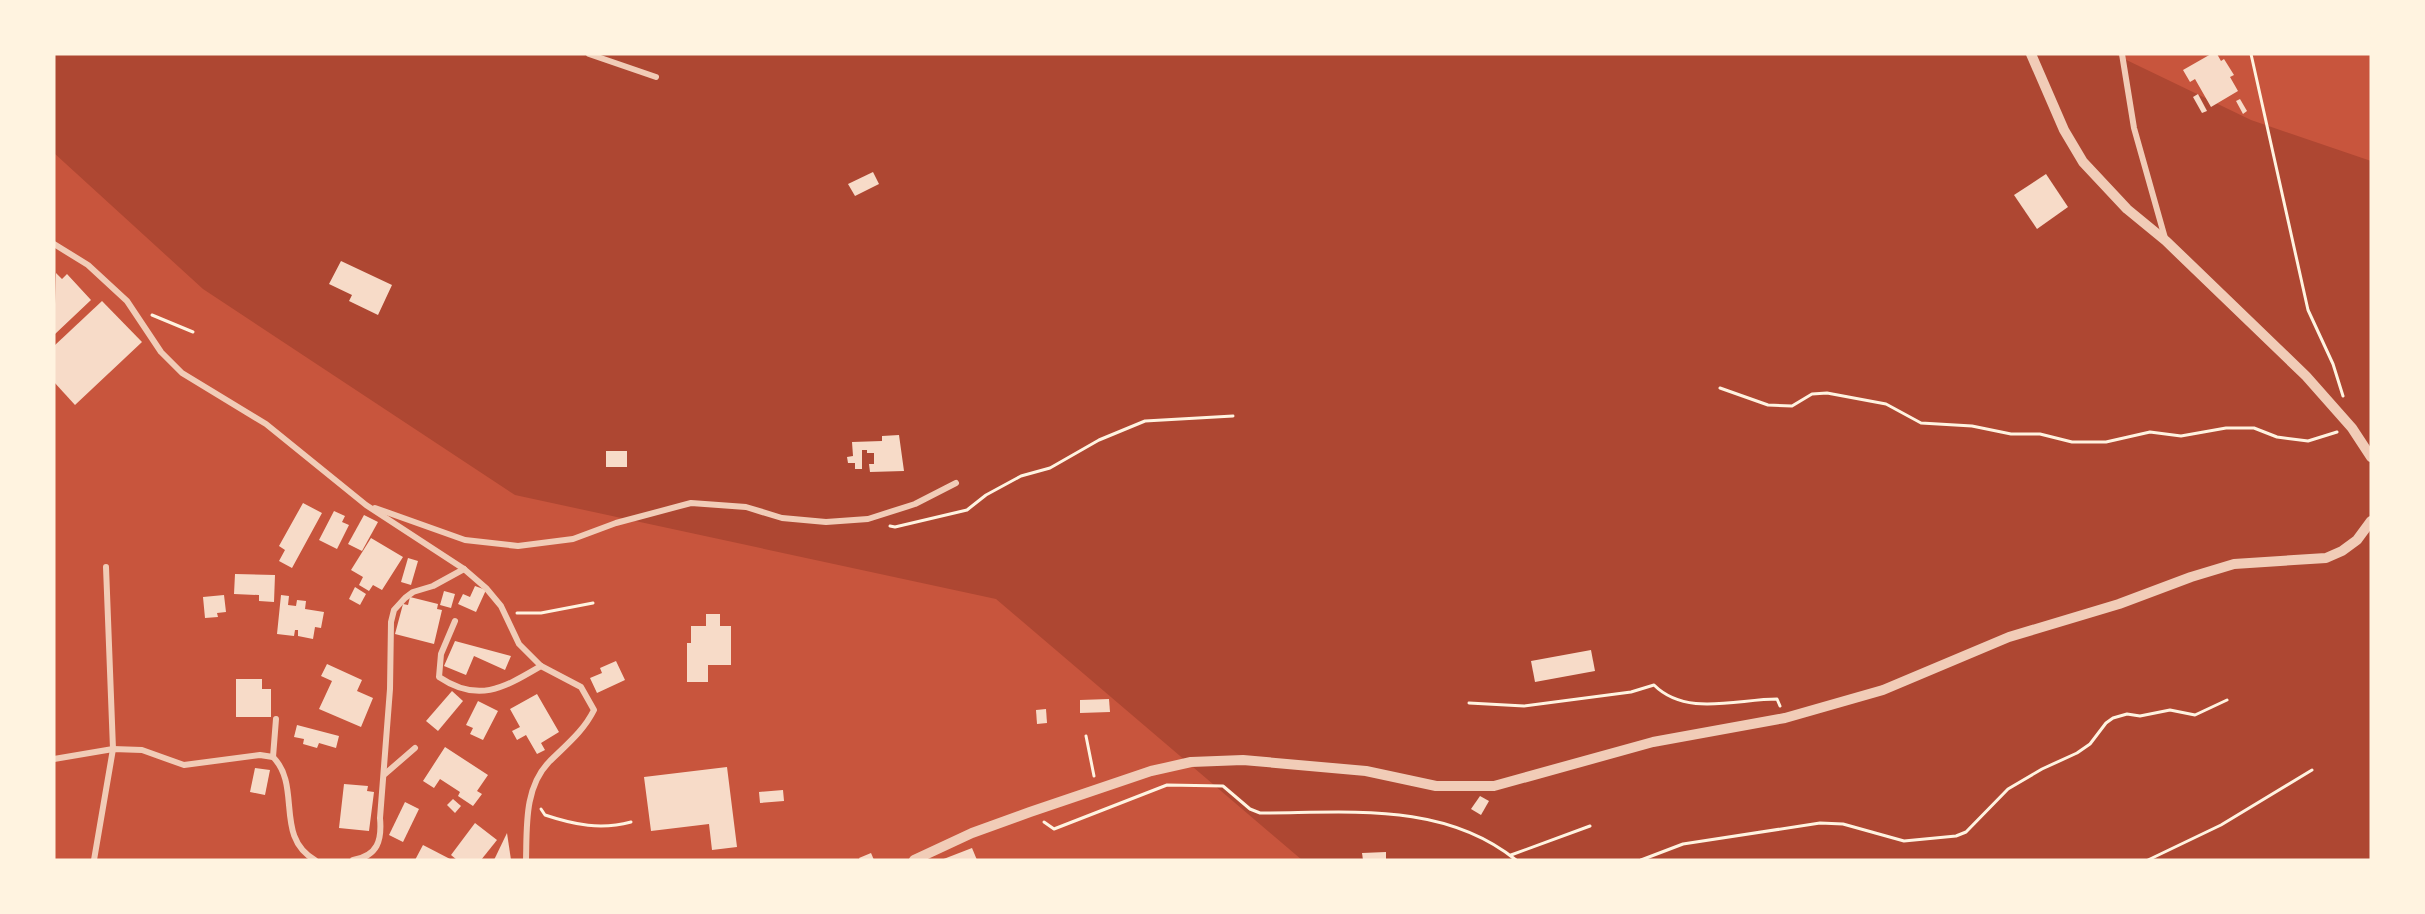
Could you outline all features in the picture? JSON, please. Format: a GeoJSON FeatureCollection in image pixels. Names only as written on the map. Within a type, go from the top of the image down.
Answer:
{"type":"FeatureCollection","features":[{"type":"Feature","properties":{"kind":"street"},"geometry":{"type":"LineString","coordinates":[[589,54],[656,77]]}},
{"type":"Feature","properties":{"kind":"street"},"geometry":{"type":"LineString","coordinates":[[2031,54],[2064,130],[2083,162],[2127,209],[2166,241],[2306,376],[2352,428],[2371,457]]}},
{"type":"Feature","properties":{"kind":"street"},"geometry":{"type":"LineString","coordinates":[[2122,54],[2134,128],[2166,241]]}},
{"type":"Feature","properties":{"kind":"street"},"geometry":{"type":"LineString","coordinates":[[54,244],[88,265],[127,301],[161,352],[182,373],[266,424],[366,505],[464,569],[486,588],[501,606],[519,644],[542,666],[581,687],[594,710],[585,728],[547,764],[537,777],[531,795],[526,860]]}},
{"type":"Feature","properties":{"kind":"street"},"geometry":{"type":"LineString","coordinates":[[366,505],[465,540],[518,546],[573,539],[616,523],[691,503],[746,507],[782,518],[815,521],[868,519],[915,504],[956,483]]}},
{"type":"Feature","properties":{"kind":"street"},"geometry":{"type":"LineString","coordinates":[[914,860],[972,833],[1030,812],[1151,771],[1191,762],[1243,760],[1365,771],[1436,786],[1494,786],[1653,742],[1785,718],[1883,690],[2009,637],[2119,604],[2234,564],[2326,558],[2342,552],[2357,540],[2371,521]]}},
{"type":"Feature","properties":{"kind":"street"},"geometry":{"type":"LineString","coordinates":[[94,860],[113,749],[106,567]]}},
{"type":"Feature","properties":{"kind":"street"},"geometry":{"type":"LineString","coordinates":[[353,860],[373,852],[382,837],[380,818],[385,774],[391,622],[394,610],[413,592],[433,586],[464,569]]}},
{"type":"Feature","properties":{"kind":"street"},"geometry":{"type":"LineString","coordinates":[[455,621],[439,669],[439,677],[449,684],[463,691],[495,690],[509,686],[542,666]]}},
{"type":"Feature","properties":{"kind":"street"},"geometry":{"type":"LineString","coordinates":[[276,719],[273,757],[285,771],[290,821],[296,840],[304,854],[315,860]]}},
{"type":"Feature","properties":{"kind":"street"},"geometry":{"type":"LineString","coordinates":[[385,774],[415,748]]}},
{"type":"Feature","properties":{"kind":"street"},"geometry":{"type":"LineString","coordinates":[[54,759],[113,749],[142,750],[184,765],[250,756],[273,757]]}},
{"type":"Feature","properties":{"kind":"path"},"geometry":{"type":"LineString","coordinates":[[1720,388],[1768,405],[1792,406],[1812,394],[1827,393],[1886,404],[1921,423],[1972,426],[2011,434],[2040,434],[2072,442],[2106,442],[2150,432],[2181,436],[2226,428],[2254,428],[2277,437],[2307,441],[2352,428],[2333,364],[2308,310],[2251,54]]}},
{"type":"Feature","properties":{"kind":"path"},"geometry":{"type":"LineString","coordinates":[[127,301],[157,319],[193,332]]}},
{"type":"Feature","properties":{"kind":"path"},"geometry":{"type":"LineString","coordinates":[[868,519],[895,527],[966,510],[986,495],[1021,476],[1050,468],[1099,440],[1145,421],[1233,416]]}},
{"type":"Feature","properties":{"kind":"path"},"geometry":{"type":"LineString","coordinates":[[501,606],[528,614],[593,603]]}},
{"type":"Feature","properties":{"kind":"path"},"geometry":{"type":"LineString","coordinates":[[1469,703],[1524,706],[1631,692],[1654,685],[1666,697],[1706,704],[1777,699],[1785,718]]}},
{"type":"Feature","properties":{"kind":"path"},"geometry":{"type":"LineString","coordinates":[[1641,860],[1683,844],[1820,823],[1843,824],[1904,841],[1956,836],[1966,832],[2015,785],[2059,760],[2077,753],[2113,718],[2127,714],[2140,716],[2170,710],[2194,714],[2227,700]]}},
{"type":"Feature","properties":{"kind":"path"},"geometry":{"type":"LineString","coordinates":[[1086,736],[1094,772],[1094,790]]}},
{"type":"Feature","properties":{"kind":"path"},"geometry":{"type":"LineString","coordinates":[[2148,860],[2221,825],[2312,770]]}},
{"type":"Feature","properties":{"kind":"path"},"geometry":{"type":"LineString","coordinates":[[1030,812],[1054,829],[1167,785],[1222,786],[1250,809],[1260,813],[1399,813],[1454,828],[1511,855],[1516,860]]}},
{"type":"Feature","properties":{"kind":"path"},"geometry":{"type":"LineString","coordinates":[[531,795],[545,815],[559,820],[588,826],[611,827],[631,822]]}},
{"type":"Feature","properties":{"kind":"path"},"geometry":{"type":"LineString","coordinates":[[1511,855],[1590,826]]}},
{"type":"Feature","properties":{"kind":"shaded area"},"geometry":{"type":"Polygon","coordinates":[[[54,54],[2114,54],[2251,120],[2371,161],[2371,860],[1302,860],[996,599],[515,495],[203,289],[54,153],[54,54]]]}},
{"type":"Feature","properties":{"kind":"building"},"geometry":{"type":"Polygon","coordinates":[[[2211,54],[2217,54],[2221,61],[2224,59],[2234,75],[2230,77],[2238,91],[2211,107],[2195,79],[2190,82],[2183,70],[2211,54]]]}},
{"type":"Feature","properties":{"kind":"building"},"geometry":{"type":"Polygon","coordinates":[[[2198,94],[2207,111],[2202,113],[2193,97],[2198,94]]]}},
{"type":"Feature","properties":{"kind":"building"},"geometry":{"type":"Polygon","coordinates":[[[2240,99],[2247,111],[2243,114],[2236,101],[2240,99]]]}},
{"type":"Feature","properties":{"kind":"building"},"geometry":{"type":"Polygon","coordinates":[[[873,172],[879,184],[855,196],[848,184],[873,172]]]}},
{"type":"Feature","properties":{"kind":"building"},"geometry":{"type":"Polygon","coordinates":[[[2046,174],[2068,207],[2037,229],[2014,195],[2046,174]]]}},
{"type":"Feature","properties":{"kind":"building"},"geometry":{"type":"Polygon","coordinates":[[[341,261],[392,285],[378,315],[349,301],[352,295],[329,284],[341,261]]]}},
{"type":"Feature","properties":{"kind":"building"},"geometry":{"type":"Polygon","coordinates":[[[56,273],[62,279],[67,274],[91,300],[54,335],[56,273]]]}},
{"type":"Feature","properties":{"kind":"building"},"geometry":{"type":"Polygon","coordinates":[[[102,301],[142,342],[75,405],[54,382],[54,346],[102,301]]]}},
{"type":"Feature","properties":{"kind":"building"},"geometry":{"type":"Polygon","coordinates":[[[899,435],[904,471],[870,472],[869,464],[874,464],[874,453],[867,453],[867,450],[862,450],[862,469],[855,469],[855,463],[848,463],[847,457],[853,456],[852,442],[882,441],[882,436],[899,435]]]}},
{"type":"Feature","properties":{"kind":"building"},"geometry":{"type":"Polygon","coordinates":[[[606,451],[627,451],[627,467],[606,467],[606,451]]]}},
{"type":"Feature","properties":{"kind":"building"},"geometry":{"type":"Polygon","coordinates":[[[303,503],[322,513],[292,568],[279,561],[285,550],[279,546],[303,503]]]}},
{"type":"Feature","properties":{"kind":"building"},"geometry":{"type":"Polygon","coordinates":[[[334,511],[345,516],[342,522],[349,525],[337,549],[319,540],[334,511]]]}},
{"type":"Feature","properties":{"kind":"building"},"geometry":{"type":"Polygon","coordinates":[[[364,515],[378,522],[362,551],[348,544],[364,515]]]}},
{"type":"Feature","properties":{"kind":"building"},"geometry":{"type":"Polygon","coordinates":[[[371,538],[403,557],[382,590],[373,585],[369,591],[359,585],[363,577],[351,570],[371,538]]]}},
{"type":"Feature","properties":{"kind":"building"},"geometry":{"type":"Polygon","coordinates":[[[408,558],[418,561],[411,585],[401,582],[408,558]]]}},
{"type":"Feature","properties":{"kind":"building"},"geometry":{"type":"Polygon","coordinates":[[[235,574],[275,575],[274,602],[259,601],[259,595],[234,594],[235,574]]]}},
{"type":"Feature","properties":{"kind":"building"},"geometry":{"type":"Polygon","coordinates":[[[475,586],[486,590],[476,612],[458,604],[463,594],[470,597],[475,586]]]}},
{"type":"Feature","properties":{"kind":"building"},"geometry":{"type":"Polygon","coordinates":[[[355,587],[366,594],[360,605],[349,599],[355,587]]]}},
{"type":"Feature","properties":{"kind":"building"},"geometry":{"type":"Polygon","coordinates":[[[444,591],[455,594],[451,608],[440,605],[444,591]]]}},
{"type":"Feature","properties":{"kind":"building"},"geometry":{"type":"Polygon","coordinates":[[[224,595],[226,612],[217,613],[218,617],[205,618],[203,597],[224,595]]]}},
{"type":"Feature","properties":{"kind":"building"},"geometry":{"type":"Polygon","coordinates":[[[281,595],[289,596],[288,605],[296,606],[297,600],[306,601],[305,609],[324,612],[321,628],[315,627],[313,639],[298,636],[298,630],[295,630],[294,636],[277,634],[281,595]]]}},
{"type":"Feature","properties":{"kind":"building"},"geometry":{"type":"Polygon","coordinates":[[[410,597],[438,604],[437,609],[442,610],[434,644],[395,634],[403,604],[408,605],[410,597]]]}},
{"type":"Feature","properties":{"kind":"building"},"geometry":{"type":"Polygon","coordinates":[[[706,614],[720,614],[720,626],[731,626],[731,665],[708,665],[708,682],[687,682],[687,643],[691,643],[691,626],[706,626],[706,614]]]}},
{"type":"Feature","properties":{"kind":"building"},"geometry":{"type":"Polygon","coordinates":[[[455,641],[511,656],[505,670],[474,656],[466,675],[444,666],[455,641]]]}},
{"type":"Feature","properties":{"kind":"building"},"geometry":{"type":"Polygon","coordinates":[[[1591,650],[1595,671],[1535,682],[1531,661],[1591,650]]]}},
{"type":"Feature","properties":{"kind":"building"},"geometry":{"type":"Polygon","coordinates":[[[616,661],[625,680],[597,693],[590,678],[602,673],[600,668],[616,661]]]}},
{"type":"Feature","properties":{"kind":"building"},"geometry":{"type":"Polygon","coordinates":[[[327,664],[362,680],[357,691],[373,698],[361,727],[319,709],[332,681],[321,676],[327,664]]]}},
{"type":"Feature","properties":{"kind":"building"},"geometry":{"type":"Polygon","coordinates":[[[236,679],[262,679],[262,689],[271,689],[271,717],[236,717],[236,679]]]}},
{"type":"Feature","properties":{"kind":"building"},"geometry":{"type":"Polygon","coordinates":[[[452,691],[463,701],[438,731],[426,721],[452,691]]]}},
{"type":"Feature","properties":{"kind":"building"},"geometry":{"type":"Polygon","coordinates":[[[537,694],[559,732],[541,743],[545,750],[537,754],[526,735],[517,740],[512,731],[520,727],[510,709],[537,694]]]}},
{"type":"Feature","properties":{"kind":"building"},"geometry":{"type":"Polygon","coordinates":[[[1109,699],[1110,712],[1080,713],[1080,700],[1109,699]]]}},
{"type":"Feature","properties":{"kind":"building"},"geometry":{"type":"Polygon","coordinates":[[[478,701],[498,711],[483,740],[470,734],[473,728],[466,725],[478,701]]]}},
{"type":"Feature","properties":{"kind":"building"},"geometry":{"type":"Polygon","coordinates":[[[1046,709],[1047,723],[1037,724],[1036,710],[1046,709]]]}},
{"type":"Feature","properties":{"kind":"building"},"geometry":{"type":"Polygon","coordinates":[[[297,725],[339,736],[336,748],[319,743],[317,748],[303,744],[304,739],[294,737],[297,725]]]}},
{"type":"Feature","properties":{"kind":"building"},"geometry":{"type":"Polygon","coordinates":[[[445,747],[488,775],[477,791],[482,794],[473,806],[458,796],[460,792],[440,779],[434,788],[423,781],[445,747]]]}},
{"type":"Feature","properties":{"kind":"building"},"geometry":{"type":"Polygon","coordinates":[[[727,767],[737,847],[712,850],[709,824],[651,831],[644,777],[727,767]]]}},
{"type":"Feature","properties":{"kind":"building"},"geometry":{"type":"Polygon","coordinates":[[[255,768],[270,770],[265,795],[250,792],[255,768]]]}},
{"type":"Feature","properties":{"kind":"building"},"geometry":{"type":"Polygon","coordinates":[[[344,784],[368,786],[367,791],[374,792],[369,831],[339,828],[344,784]]]}},
{"type":"Feature","properties":{"kind":"building"},"geometry":{"type":"Polygon","coordinates":[[[783,790],[784,801],[760,803],[759,792],[783,790]]]}},
{"type":"Feature","properties":{"kind":"building"},"geometry":{"type":"Polygon","coordinates":[[[1480,796],[1489,801],[1481,815],[1471,809],[1480,796]]]}},
{"type":"Feature","properties":{"kind":"building"},"geometry":{"type":"Polygon","coordinates":[[[453,799],[461,806],[455,813],[447,805],[453,799]]]}},
{"type":"Feature","properties":{"kind":"building"},"geometry":{"type":"Polygon","coordinates":[[[405,802],[419,809],[403,842],[389,835],[405,802]]]}},
{"type":"Feature","properties":{"kind":"building"},"geometry":{"type":"Polygon","coordinates":[[[475,823],[497,840],[481,860],[457,860],[451,855],[475,823]]]}},
{"type":"Feature","properties":{"kind":"building"},"geometry":{"type":"Polygon","coordinates":[[[507,833],[511,860],[494,860],[507,833]]]}},
{"type":"Feature","properties":{"kind":"building"},"geometry":{"type":"Polygon","coordinates":[[[423,845],[452,860],[415,860],[423,845]]]}},
{"type":"Feature","properties":{"kind":"building"},"geometry":{"type":"Polygon","coordinates":[[[972,848],[977,860],[941,860],[972,848]]]}},
{"type":"Feature","properties":{"kind":"building"},"geometry":{"type":"Polygon","coordinates":[[[1386,852],[1386,860],[1363,860],[1362,853],[1386,852]]]}},
{"type":"Feature","properties":{"kind":"building"},"geometry":{"type":"Polygon","coordinates":[[[871,853],[874,860],[860,860],[859,858],[871,853]]]}}]}
